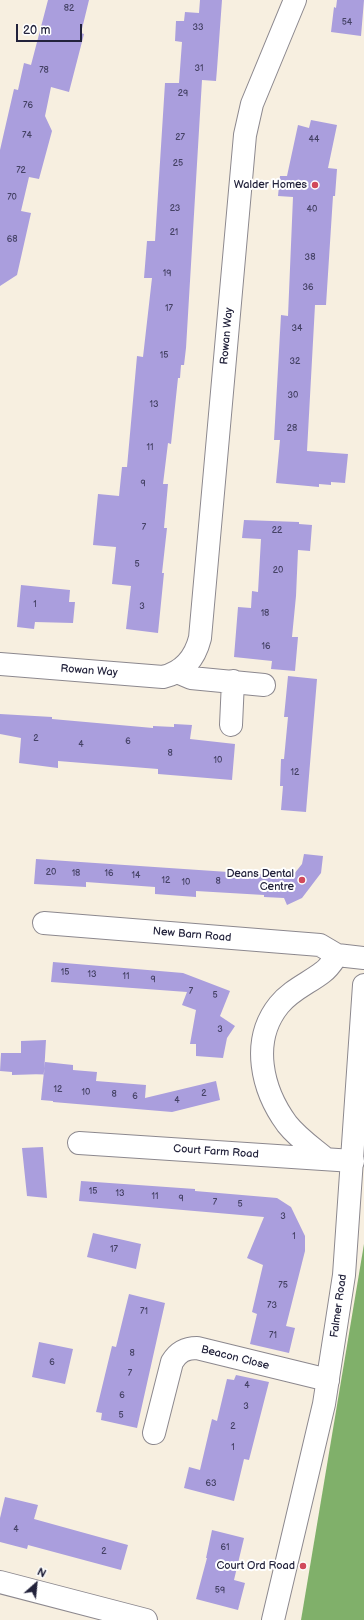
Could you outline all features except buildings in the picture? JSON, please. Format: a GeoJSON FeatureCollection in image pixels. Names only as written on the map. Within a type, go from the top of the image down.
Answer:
{"type":"FeatureCollection","features":[{"type":"Feature","properties":{"kind":"street","name":"Rowan Way"},"geometry":{"type":"LineString","coordinates":[[0,664],[163,676],[177,672],[194,656],[200,638],[247,124],[256,95],[295,0]]}},
{"type":"Feature","properties":{"kind":"street"},"geometry":{"type":"LineString","coordinates":[[177,672],[191,678],[264,685]]}},
{"type":"Feature","properties":{"kind":"street"},"geometry":{"type":"LineString","coordinates":[[231,725],[233,681]]}},
{"type":"Feature","properties":{"kind":"street","name":"New Barn Road"},"geometry":{"type":"LineString","coordinates":[[44,924],[320,945],[337,956],[364,958]]}},
{"type":"Feature","properties":{"kind":"street"},"geometry":{"type":"LineString","coordinates":[[326,1159],[288,1125],[277,1108],[265,1083],[262,1055],[267,1028],[279,1004],[301,986],[324,972],[337,956]]}},
{"type":"Feature","properties":{"kind":"street","name":"Falmer Road"},"geometry":{"type":"LineString","coordinates":[[273,1620],[324,1404],[344,1275],[364,985]]}},
{"type":"Feature","properties":{"kind":"street","name":"Court Farm Road"},"geometry":{"type":"LineString","coordinates":[[80,1143],[353,1161]]}},
{"type":"Feature","properties":{"kind":"street","name":"Beacon Close"},"geometry":{"type":"LineString","coordinates":[[154,1433],[172,1362],[176,1355],[188,1348],[197,1348],[328,1380]]}},
{"type":"Feature","properties":{"kind":"street"},"geometry":{"type":"LineString","coordinates":[[0,1582],[146,1620]]}},
{"type":"Feature","properties":{"kind":"green space"},"geometry":{"type":"Polygon","coordinates":[[[364,1244],[364,1620],[301,1620],[364,1244]]]}},
{"type":"Feature","properties":{"kind":"place","name":"Walder Homes"},"geometry":{"type":"Point","coordinates":[315,185]}},
{"type":"Feature","properties":{"kind":"place","name":"Deans Dental Centre"},"geometry":{"type":"Point","coordinates":[302,880]}},
{"type":"Feature","properties":{"kind":"place","name":"Court Ord Road"},"geometry":{"type":"Point","coordinates":[303,1566]}}]}
